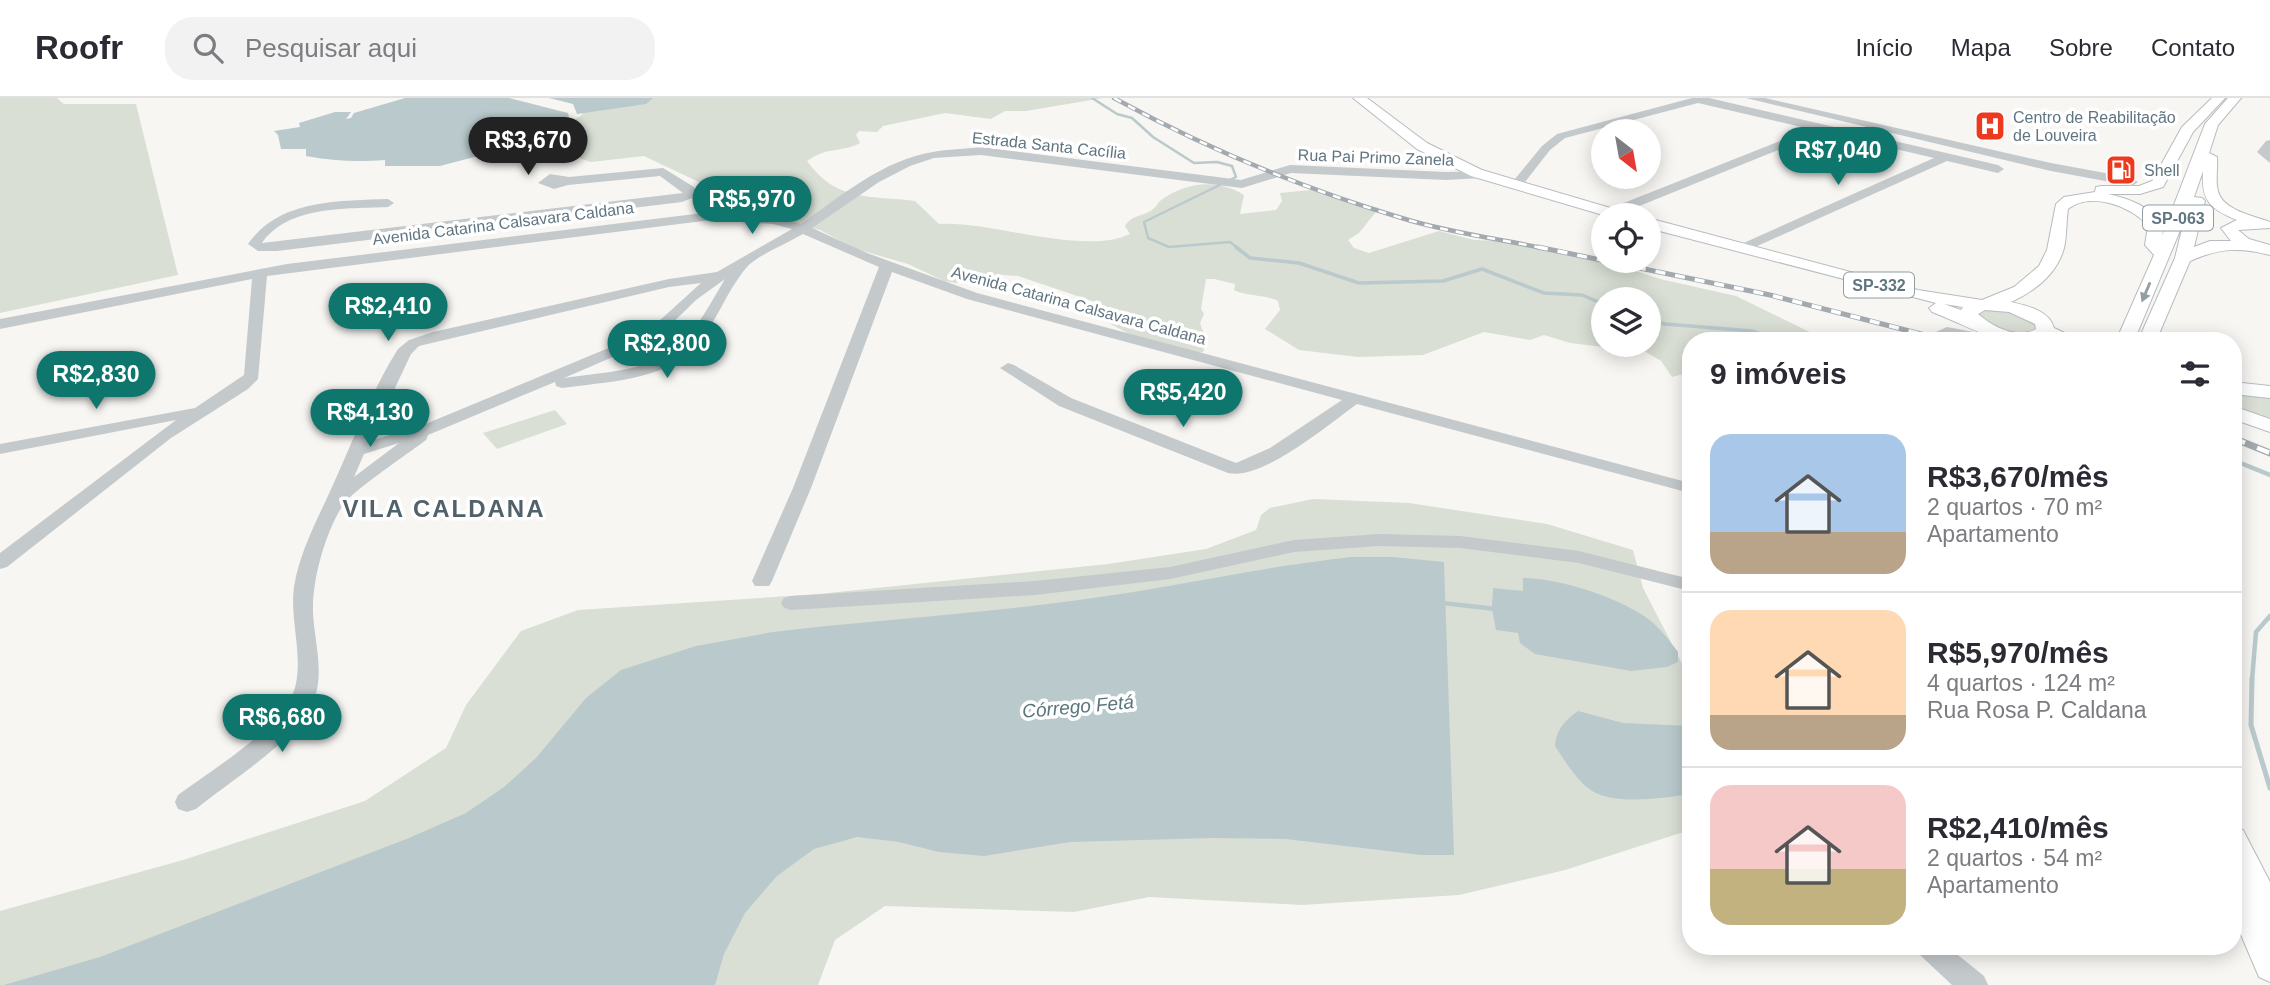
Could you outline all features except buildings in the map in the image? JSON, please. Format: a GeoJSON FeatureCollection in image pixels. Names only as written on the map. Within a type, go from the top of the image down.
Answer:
{"type":"FeatureCollection","features":[{"type":"Feature","properties":{"kind":"main road"},"geometry":{"type":"LineString","coordinates":[[1359,98],[1431,152],[1486,176],[1518,182],[1591,208]]}},
{"type":"Feature","properties":{"kind":"main road"},"geometry":{"type":"LineString","coordinates":[[2094,189],[2140,190],[2158,184],[2187,130],[2219,98]]}},
{"type":"Feature","properties":{"kind":"main road","name":"SP-063"},"geometry":{"type":"LineString","coordinates":[[2129,332],[2213,124],[2235,98]]}},
{"type":"Feature","properties":{"kind":"main road","name":"SP-063"},"geometry":{"type":"LineString","coordinates":[[2151,332],[2183,258],[2210,157],[2224,127],[2246,98]]}},
{"type":"Feature","properties":{"kind":"main road"},"geometry":{"type":"LineString","coordinates":[[2056,243],[2047,225],[2047,203],[2056,193],[2132,182],[2148,176],[2163,145],[2171,136],[2187,130]]}},
{"type":"Feature","properties":{"kind":"main road"},"geometry":{"type":"LineString","coordinates":[[2210,157],[2210,192],[2213,198],[2230,211],[2267,226]]}},
{"type":"Feature","properties":{"kind":"main road"},"geometry":{"type":"LineString","coordinates":[[1975,322],[1969,311],[2020,293],[2048,263],[2056,243],[2059,211],[2065,201],[2095,197],[2126,204],[2148,214],[2156,226],[2153,245],[2162,254]]}},
{"type":"Feature","properties":{"kind":"main road"},"geometry":{"type":"LineString","coordinates":[[2262,248],[2233,237],[2229,228],[2242,224],[2267,226]]}},
{"type":"Feature","properties":{"kind":"main road","name":"SP-332"},"geometry":{"type":"LineString","coordinates":[[1661,226],[1744,248],[1814,273],[1934,306],[1995,332]]}},
{"type":"Feature","properties":{"kind":"main road"},"geometry":{"type":"LineString","coordinates":[[2183,258],[2210,246],[2262,248]]}},
{"type":"Feature","properties":{"kind":"main road","name":"SP-332"},"geometry":{"type":"LineString","coordinates":[[1778,259],[1917,295],[2014,307],[2031,332]]}},
{"type":"Feature","properties":{"kind":"main road"},"geometry":{"type":"LineString","coordinates":[[2032,282],[2028,305],[2032,332]]}},
{"type":"Feature","properties":{"kind":"main road"},"geometry":{"type":"LineString","coordinates":[[2242,389],[2268,391]]}},
{"type":"Feature","properties":{"kind":"main road"},"geometry":{"type":"LineString","coordinates":[[2242,416],[2270,426]]}},
{"type":"Feature","properties":{"kind":"main road"},"geometry":{"type":"LineString","coordinates":[[2242,856],[2270,913]]}},
{"type":"Feature","properties":{"kind":"main road"},"geometry":{"type":"LineString","coordinates":[[2242,901],[2270,969],[2264,985]]}},
{"type":"Feature","properties":{"kind":"street"},"geometry":{"type":"LineString","coordinates":[[1751,98],[2072,171],[2132,182]]}},
{"type":"Feature","properties":{"kind":"street"},"geometry":{"type":"LineString","coordinates":[[1518,182],[1546,148],[1561,136],[1701,99],[1998,169]]}},
{"type":"Feature","properties":{"kind":"street"},"geometry":{"type":"LineString","coordinates":[[1641,203],[1843,119]]}},
{"type":"Feature","properties":{"kind":"street"},"geometry":{"type":"LineString","coordinates":[[2270,144],[2263,152],[2270,159]]}},
{"type":"Feature","properties":{"kind":"street"},"geometry":{"type":"LineString","coordinates":[[1965,161],[1976,149]]}},
{"type":"Feature","properties":{"kind":"street","name":"Estrada Santa Cacília"},"geometry":{"type":"LineString","coordinates":[[429,429],[652,335],[691,297],[720,275],[802,229],[875,179],[906,163],[959,151],[981,151],[1229,182],[1245,183],[1270,174]]}},
{"type":"Feature","properties":{"kind":"street"},"geometry":{"type":"LineString","coordinates":[[1744,248],[1946,157]]}},
{"type":"Feature","properties":{"kind":"street","name":"Rua Pai Primo Zanela"},"geometry":{"type":"LineString","coordinates":[[1270,174],[1312,168],[1486,176]]}},
{"type":"Feature","properties":{"kind":"street"},"geometry":{"type":"LineString","coordinates":[[2072,171],[2094,189]]}},
{"type":"Feature","properties":{"kind":"street"},"geometry":{"type":"LineString","coordinates":[[388,203],[340,206],[292,215],[265,227],[255,244],[258,247],[277,247],[569,213],[682,198],[688,195],[690,190],[674,178],[657,172],[566,181]]}},
{"type":"Feature","properties":{"kind":"street"},"geometry":{"type":"LineString","coordinates":[[567,233],[569,213]]}},
{"type":"Feature","properties":{"kind":"street"},"geometry":{"type":"LineString","coordinates":[[548,235],[550,215]]}},
{"type":"Feature","properties":{"kind":"street","name":"Avenida Catarina Calsavara Caldana"},"geometry":{"type":"LineString","coordinates":[[0,324],[260,273],[711,216],[773,220],[972,296],[1354,399],[1501,435],[1682,486]]}},
{"type":"Feature","properties":{"kind":"street"},"geometry":{"type":"LineString","coordinates":[[520,390],[636,370],[665,362],[679,354],[690,345],[745,260]]}},
{"type":"Feature","properties":{"kind":"street"},"geometry":{"type":"LineString","coordinates":[[762,581],[802,488],[887,265]]}},
{"type":"Feature","properties":{"kind":"street"},"geometry":{"type":"LineString","coordinates":[[0,563],[165,434],[242,386],[253,376],[255,306],[260,273]]}},
{"type":"Feature","properties":{"kind":"street"},"geometry":{"type":"LineString","coordinates":[[187,803],[277,729],[299,706],[305,695],[307,665],[303,601],[308,565],[356,451],[404,352],[414,343],[486,324],[669,283],[720,275]]}},
{"type":"Feature","properties":{"kind":"street"},"geometry":{"type":"LineString","coordinates":[[1008,368],[1065,402],[1234,469],[1243,470],[1354,399]]}},
{"type":"Feature","properties":{"kind":"street"},"geometry":{"type":"LineString","coordinates":[[0,449],[199,411]]}},
{"type":"Feature","properties":{"kind":"street"},"geometry":{"type":"LineString","coordinates":[[356,451],[429,429]]}},
{"type":"Feature","properties":{"kind":"street"},"geometry":{"type":"LineString","coordinates":[[335,501],[429,429]]}},
{"type":"Feature","properties":{"kind":"street"},"geometry":{"type":"LineString","coordinates":[[791,603],[1035,588],[1157,575],[1294,546],[1379,540],[1460,542],[1579,557],[1682,583]]}},
{"type":"Feature","properties":{"kind":"street"},"geometry":{"type":"LineString","coordinates":[[1939,955],[1974,985]]}},
{"type":"Feature","properties":{"kind":"shaded area"},"geometry":{"type":"Polygon","coordinates":[[[0,98],[57,98],[64,104],[136,104],[178,275],[0,313],[0,98]]]}},
{"type":"Feature","properties":{"kind":"shaded area"},"geometry":{"type":"Polygon","coordinates":[[[645,98],[1103,98],[1026,111],[1005,111],[991,119],[945,113],[883,126],[877,132],[859,131],[856,135],[860,143],[821,153],[807,161],[818,175],[843,191],[869,197],[915,201],[939,224],[985,227],[1063,240],[1111,240],[1130,234],[1125,226],[1131,219],[1150,212],[1160,201],[1191,186],[1213,184],[1244,195],[1240,214],[1276,210],[1282,201],[1280,193],[1311,190],[1379,208],[1359,233],[1348,240],[1354,248],[1369,253],[1439,231],[1474,240],[1501,241],[1591,257],[1591,273],[1642,273],[1736,296],[1810,332],[1682,332],[1682,374],[1672,377],[1661,361],[1654,357],[1661,357],[1661,287],[1591,287],[1591,345],[1570,343],[1544,335],[1530,340],[1484,332],[1423,355],[1358,357],[1299,350],[1265,329],[1280,310],[1278,301],[1239,292],[1234,290],[1235,284],[1206,279],[1201,309],[1204,314],[1200,323],[1207,342],[1203,352],[1175,351],[1149,343],[1098,318],[1096,312],[1103,307],[1101,304],[1018,276],[1003,275],[956,283],[944,281],[908,264],[856,249],[820,230],[741,211],[747,205],[644,156],[591,162],[570,155],[554,131],[582,115],[584,110],[645,98]]]}},
{"type":"Feature","properties":{"kind":"shaded area"},"geometry":{"type":"Polygon","coordinates":[[[2002,309],[2035,321],[2036,330],[2005,331],[1979,314],[1983,310],[2002,309]]]}},
{"type":"Feature","properties":{"kind":"shaded area"},"geometry":{"type":"Polygon","coordinates":[[[2242,395],[2270,398],[2270,422],[2242,411],[2242,395]]]}},
{"type":"Feature","properties":{"kind":"shaded area"},"geometry":{"type":"Polygon","coordinates":[[[555,410],[567,424],[497,449],[483,433],[555,410]]]}},
{"type":"Feature","properties":{"kind":"shaded area"},"geometry":{"type":"Polygon","coordinates":[[[1313,499],[1409,503],[1547,524],[1633,550],[1643,588],[1682,664],[1682,833],[1565,870],[1459,895],[1302,905],[1149,897],[1074,912],[885,906],[835,940],[818,985],[0,985],[0,911],[183,860],[365,801],[446,748],[466,705],[521,631],[578,610],[819,594],[1108,564],[1206,549],[1256,530],[1261,515],[1270,508],[1313,499]]]}},
{"type":"Feature","properties":{"kind":"water"},"geometry":{"type":"Polygon","coordinates":[[[405,98],[509,98],[568,113],[569,118],[524,133],[497,151],[440,166],[385,166],[385,160],[346,161],[306,156],[306,149],[281,149],[278,135],[274,131],[300,127],[299,123],[335,112],[351,112],[346,119],[351,118],[354,113],[405,98]]]}},
{"type":"Feature","properties":{"kind":"water"},"geometry":{"type":"Polygon","coordinates":[[[549,98],[653,98],[646,104],[577,114],[573,104],[549,98]]]}},
{"type":"Feature","properties":{"kind":"water"},"geometry":{"type":"Polygon","coordinates":[[[1351,557],[1393,557],[1444,562],[1454,855],[1421,855],[1286,839],[1213,838],[1070,842],[984,856],[939,852],[899,842],[857,837],[814,849],[777,876],[745,913],[724,954],[715,985],[4,985],[100,957],[409,838],[466,813],[504,787],[536,758],[586,698],[621,670],[696,646],[773,632],[1079,600],[1351,557]]]}},
{"type":"Feature","properties":{"kind":"water"},"geometry":{"type":"Polygon","coordinates":[[[1523,578],[1569,585],[1602,595],[1632,609],[1662,632],[1678,652],[1678,662],[1667,667],[1631,671],[1535,654],[1520,643],[1518,633],[1496,630],[1492,608],[1493,588],[1523,591],[1523,578]]]}},
{"type":"Feature","properties":{"kind":"water"},"geometry":{"type":"Polygon","coordinates":[[[1578,711],[1623,723],[1682,726],[1682,795],[1619,799],[1591,791],[1555,746],[1557,735],[1569,718],[1578,711]]]}},
{"type":"Feature","properties":{"kind":"waterway"},"geometry":{"type":"LineString","coordinates":[[1092,98],[1117,114],[1132,118],[1153,137],[1194,163],[1217,162],[1232,166],[1236,177],[1144,222],[1148,238],[1169,247],[1230,242],[1239,249]]}},
{"type":"Feature","properties":{"kind":"waterway"},"geometry":{"type":"LineString","coordinates":[[1236,247],[1250,258],[1299,263],[1359,283],[1443,281],[1482,269],[1544,293],[1582,295],[1591,299]]}},
{"type":"Feature","properties":{"kind":"waterway"},"geometry":{"type":"LineString","coordinates":[[1661,323],[1755,332]]}},
{"type":"Feature","properties":{"kind":"waterway"},"geometry":{"type":"LineString","coordinates":[[2242,464],[2270,475]]}},
{"type":"Feature","properties":{"kind":"waterway","name":"Córrego Fetá"},"geometry":{"type":"LineString","coordinates":[[1442,603],[1496,609]]}},
{"type":"Feature","properties":{"kind":"waterway","name":"Córrego Fetá"},"geometry":{"type":"LineString","coordinates":[[2252,680],[2256,632],[2270,616]]}},
{"type":"Feature","properties":{"kind":"waterway","name":"Córrego Fetá"},"geometry":{"type":"LineString","coordinates":[[2252,678],[2251,725],[2270,788]]}},
{"type":"Feature","properties":{"kind":"railway"},"geometry":{"type":"LineString","coordinates":[[1114,98],[1220,151],[1330,195],[1422,224],[1547,249]]}},
{"type":"Feature","properties":{"kind":"railway"},"geometry":{"type":"LineString","coordinates":[[1538,247],[1770,295],[1913,332]]}},
{"type":"Feature","properties":{"kind":"railway"},"geometry":{"type":"LineString","coordinates":[[2242,442],[2270,453]]}},
{"type":"Feature","properties":{"kind":"place","name":"Centro de Reabilitação de Louveira"},"geometry":{"type":"Point","coordinates":[1990,126]}},
{"type":"Feature","properties":{"kind":"place","name":"Shell"},"geometry":{"type":"Point","coordinates":[2121,170]}},
{"type":"Feature","properties":{"kind":"district","name":"VILA CALDANA"},"geometry":{"type":"Point","coordinates":[444,509]}}]}
